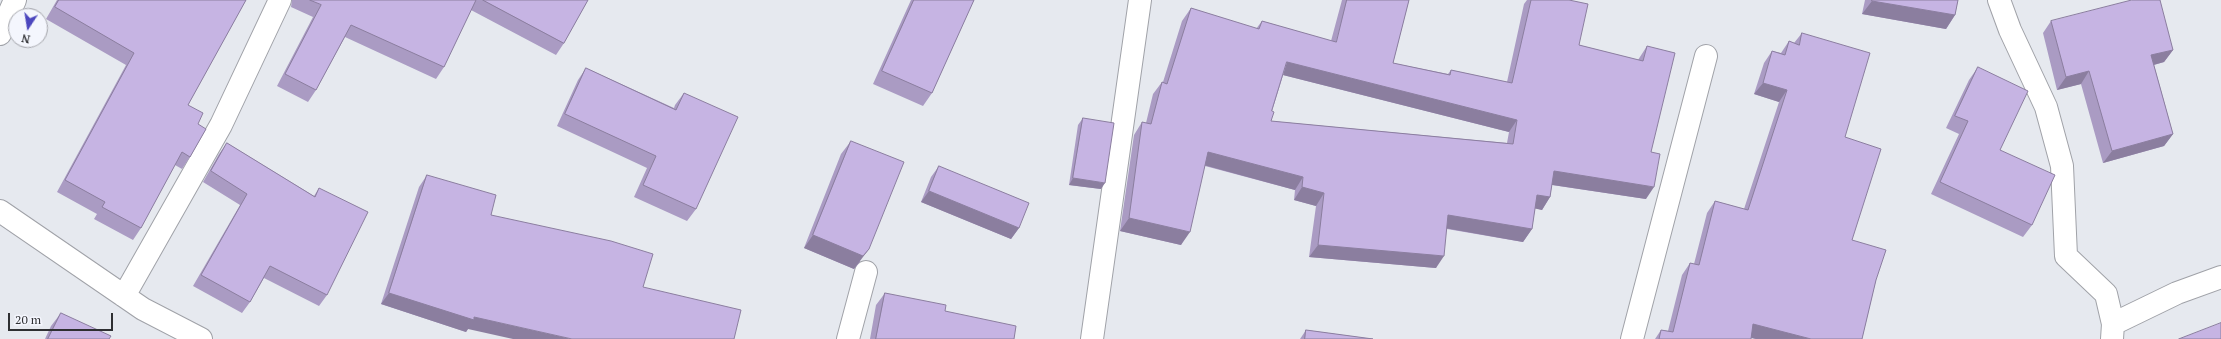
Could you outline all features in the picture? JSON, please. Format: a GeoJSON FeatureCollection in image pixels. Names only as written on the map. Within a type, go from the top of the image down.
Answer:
{"type":"FeatureCollection","features":[{"type":"Feature","properties":{"kind":"street"},"geometry":{"type":"LineString","coordinates":[[0,34],[15,0]]}},
{"type":"Feature","properties":{"kind":"street"},"geometry":{"type":"LineString","coordinates":[[124,296],[222,125],[280,0]]}},
{"type":"Feature","properties":{"kind":"street"},"geometry":{"type":"LineString","coordinates":[[1092,339],[1140,0]]}},
{"type":"Feature","properties":{"kind":"street"},"geometry":{"type":"LineString","coordinates":[[1999,0],[2046,107],[2060,159],[2066,256],[2106,294],[2112,331],[2177,293],[2221,277]]}},
{"type":"Feature","properties":{"kind":"street"},"geometry":{"type":"LineString","coordinates":[[1632,339],[1706,56]]}},
{"type":"Feature","properties":{"kind":"street"},"geometry":{"type":"LineString","coordinates":[[0,211],[143,309],[201,339]]}},
{"type":"Feature","properties":{"kind":"street"},"geometry":{"type":"LineString","coordinates":[[848,339],[866,272]]}},
{"type":"Feature","properties":{"kind":"building"},"geometry":{"type":"Polygon","coordinates":[[[59,0],[246,0],[188,105],[203,113],[198,124],[206,129],[190,157],[182,152],[141,228],[102,207],[105,202],[65,180],[134,53],[55,7],[59,0]]]}},
{"type":"Feature","properties":{"kind":"building"},"geometry":{"type":"Polygon","coordinates":[[[310,0],[476,0],[444,67],[351,25],[316,90],[285,74],[321,5],[310,0]]]}},
{"type":"Feature","properties":{"kind":"building"},"geometry":{"type":"Polygon","coordinates":[[[483,0],[588,0],[564,43],[483,0]]]}},
{"type":"Feature","properties":{"kind":"building"},"geometry":{"type":"Polygon","coordinates":[[[914,0],[974,0],[932,93],[882,71],[914,0]]]}},
{"type":"Feature","properties":{"kind":"building"},"geometry":{"type":"Polygon","coordinates":[[[1347,0],[1409,0],[1393,63],[1450,75],[1451,70],[1512,83],[1531,0],[1569,0],[1588,4],[1579,45],[1643,61],[1647,46],[1675,53],[1651,152],[1660,154],[1654,187],[1554,171],[1550,197],[1537,195],[1532,229],[1448,215],[1444,256],[1318,245],[1324,193],[1302,187],[1303,177],[1208,152],[1190,232],[1129,218],[1142,122],[1151,124],[1162,82],[1167,84],[1191,8],[1259,29],[1262,21],[1336,42],[1347,0]],[[1287,62],[1272,111],[1274,112],[1271,121],[1513,144],[1517,120],[1287,62]]]}},
{"type":"Feature","properties":{"kind":"building"},"geometry":{"type":"Polygon","coordinates":[[[1872,0],[1958,0],[1955,15],[1872,0]]]}},
{"type":"Feature","properties":{"kind":"building"},"geometry":{"type":"Polygon","coordinates":[[[2132,0],[2160,0],[2173,50],[2151,55],[2173,134],[2112,151],[2089,71],[2066,77],[2051,21],[2132,0]]]}},
{"type":"Feature","properties":{"kind":"building"},"geometry":{"type":"Polygon","coordinates":[[[1802,33],[1870,53],[1845,137],[1881,149],[1852,240],[1886,250],[1876,280],[1862,339],[1811,339],[1753,324],[1751,339],[1659,339],[1661,330],[1673,332],[1690,263],[1699,265],[1715,201],[1748,210],[1787,90],[1763,83],[1772,51],[1785,55],[1789,41],[1799,45],[1802,33]]]}},
{"type":"Feature","properties":{"kind":"building"},"geometry":{"type":"Polygon","coordinates":[[[1978,67],[2028,91],[2000,150],[2055,175],[2032,225],[1940,182],[1968,121],[1955,116],[1978,67]]]}},
{"type":"Feature","properties":{"kind":"building"},"geometry":{"type":"Polygon","coordinates":[[[586,68],[676,110],[684,93],[738,117],[696,209],[643,185],[656,156],[565,114],[586,68]]]}},
{"type":"Feature","properties":{"kind":"building"},"geometry":{"type":"Polygon","coordinates":[[[1083,118],[1114,123],[1105,183],[1073,178],[1083,118]]]}},
{"type":"Feature","properties":{"kind":"building"},"geometry":{"type":"Polygon","coordinates":[[[851,141],[904,162],[869,249],[863,256],[813,235],[851,141]]]}},
{"type":"Feature","properties":{"kind":"building"},"geometry":{"type":"Polygon","coordinates":[[[227,143],[315,197],[319,188],[368,212],[327,295],[270,266],[250,302],[201,275],[247,194],[211,171],[227,143]]]}},
{"type":"Feature","properties":{"kind":"building"},"geometry":{"type":"Polygon","coordinates":[[[939,166],[1029,203],[1019,228],[929,191],[939,166]]]}},
{"type":"Feature","properties":{"kind":"building"},"geometry":{"type":"Polygon","coordinates":[[[427,175],[496,195],[491,215],[611,241],[653,254],[643,287],[741,310],[734,339],[572,339],[474,317],[474,320],[389,293],[427,175]]]}},
{"type":"Feature","properties":{"kind":"building"},"geometry":{"type":"Polygon","coordinates":[[[885,293],[946,305],[945,311],[1016,326],[1014,339],[876,339],[885,293]]]}},
{"type":"Feature","properties":{"kind":"building"},"geometry":{"type":"Polygon","coordinates":[[[61,313],[111,336],[109,339],[48,339],[61,313]]]}},
{"type":"Feature","properties":{"kind":"building"},"geometry":{"type":"Polygon","coordinates":[[[2221,323],[2221,339],[2179,339],[2221,323]]]}},
{"type":"Feature","properties":{"kind":"building"},"geometry":{"type":"Polygon","coordinates":[[[1306,330],[1373,339],[1305,339],[1306,330]]]}}]}
